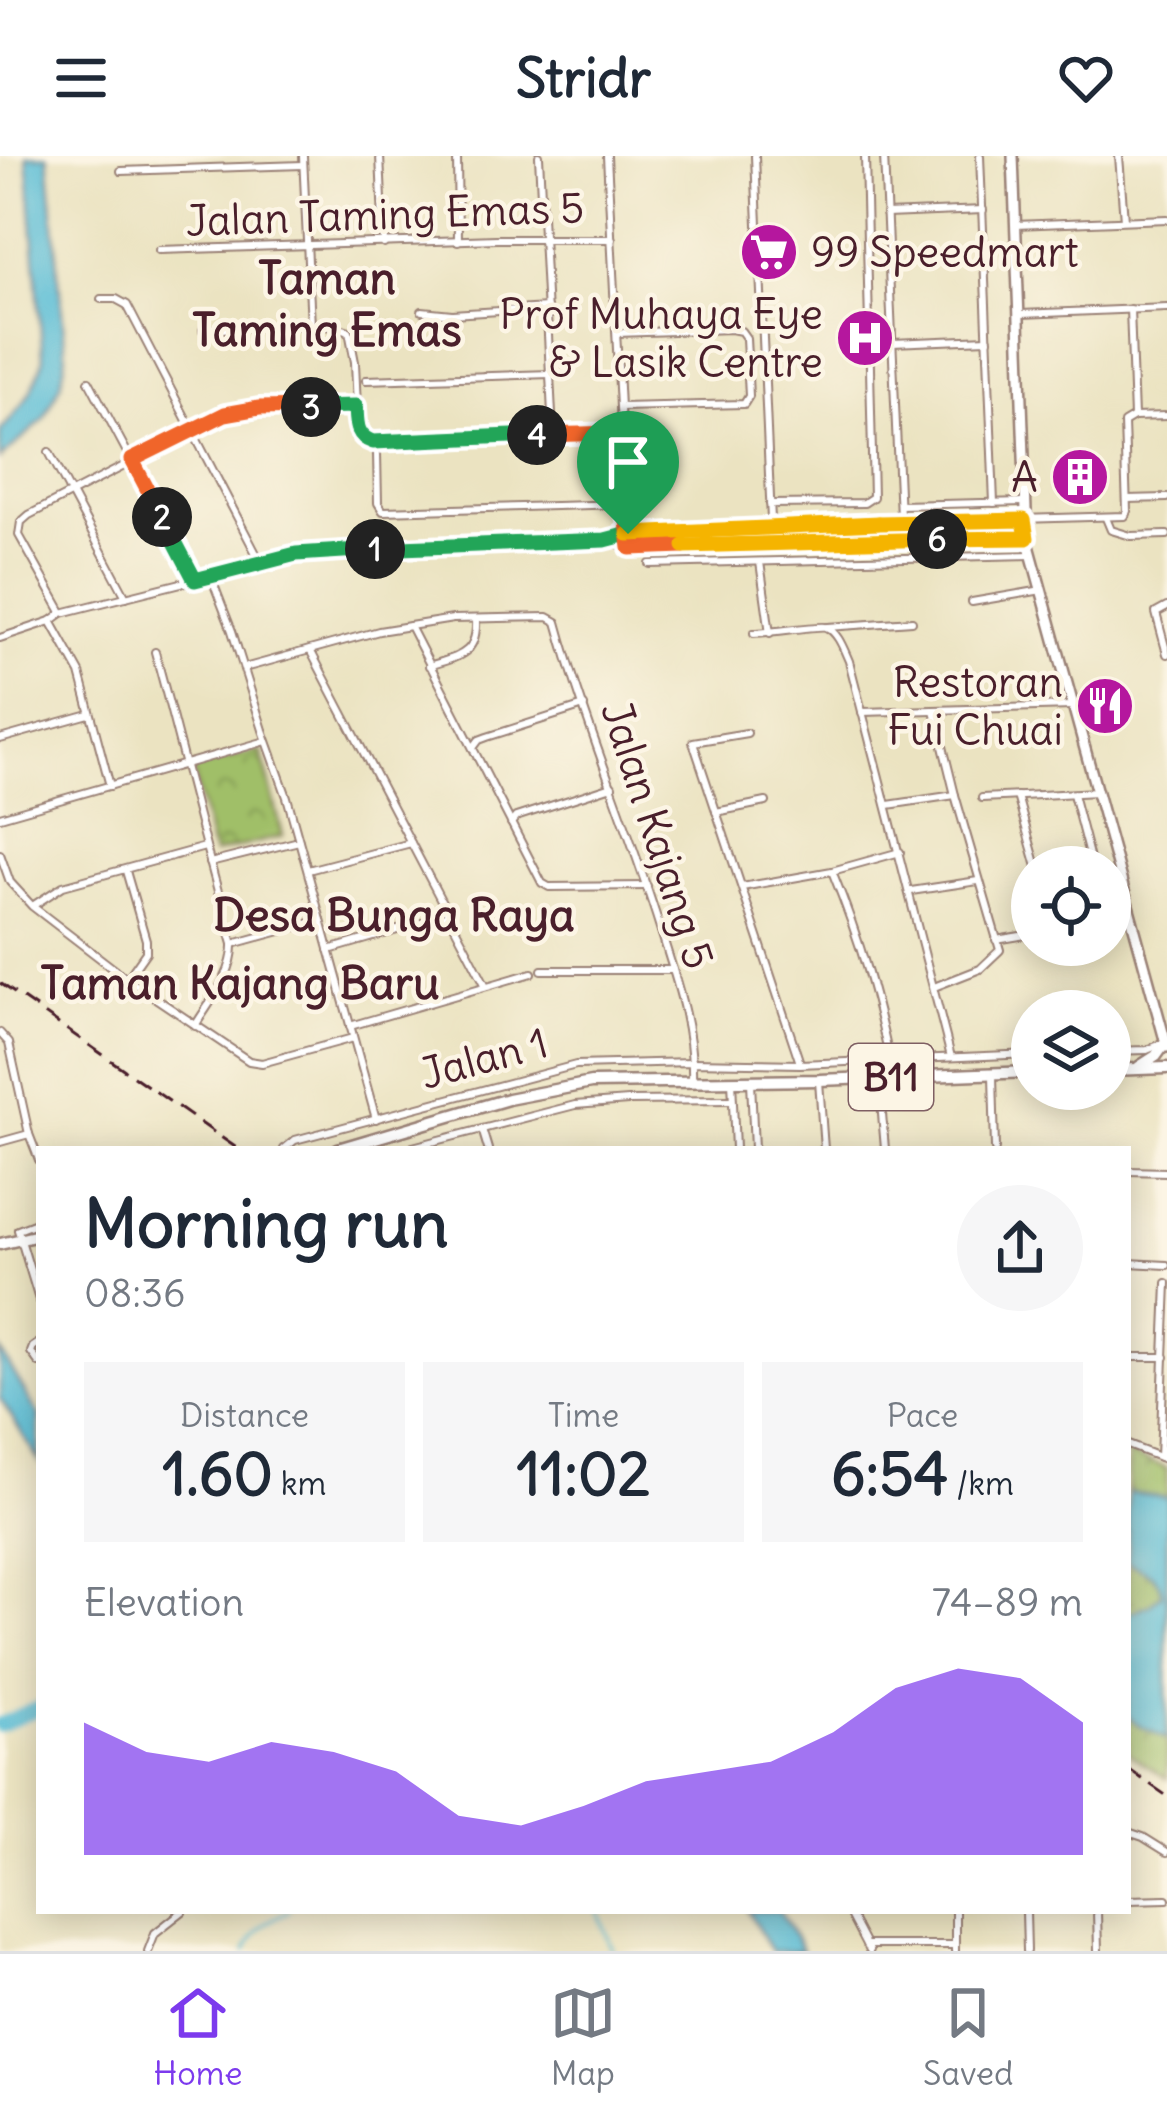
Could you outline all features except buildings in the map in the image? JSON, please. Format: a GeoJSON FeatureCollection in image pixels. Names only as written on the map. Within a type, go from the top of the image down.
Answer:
{"type":"FeatureCollection","features":[{"type":"Feature","properties":{"kind":"main road"},"geometry":{"type":"LineString","coordinates":[[1136,1069],[1156,1056],[1166,1040]]}},
{"type":"Feature","properties":{"kind":"main road"},"geometry":{"type":"LineString","coordinates":[[1131,1069],[1167,1068]]}},
{"type":"Feature","properties":{"kind":"main road","name":"B11"},"geometry":{"type":"LineString","coordinates":[[348,1146],[578,1085],[1011,1073]]}},
{"type":"Feature","properties":{"kind":"main road"},"geometry":{"type":"LineString","coordinates":[[0,1244],[36,1236]]}},
{"type":"Feature","properties":{"kind":"street"},"geometry":{"type":"LineString","coordinates":[[380,156],[384,244]]}},
{"type":"Feature","properties":{"kind":"street"},"geometry":{"type":"LineString","coordinates":[[457,156],[458,241]]}},
{"type":"Feature","properties":{"kind":"street"},"geometry":{"type":"LineString","coordinates":[[539,156],[553,435]]}},
{"type":"Feature","properties":{"kind":"street"},"geometry":{"type":"LineString","coordinates":[[608,156],[630,548]]}},
{"type":"Feature","properties":{"kind":"street"},"geometry":{"type":"LineString","coordinates":[[755,156],[772,543]]}},
{"type":"Feature","properties":{"kind":"street"},"geometry":{"type":"LineString","coordinates":[[770,504],[864,502],[873,496],[865,156]]}},
{"type":"Feature","properties":{"kind":"street"},"geometry":{"type":"LineString","coordinates":[[884,156],[901,539]]}},
{"type":"Feature","properties":{"kind":"street"},"geometry":{"type":"LineString","coordinates":[[980,156],[994,503]]}},
{"type":"Feature","properties":{"kind":"street"},"geometry":{"type":"LineString","coordinates":[[1013,156],[1024,520],[1166,1040],[1147,1050],[1131,1050]]}},
{"type":"Feature","properties":{"kind":"street"},"geometry":{"type":"LineString","coordinates":[[1118,156],[1124,220]]}},
{"type":"Feature","properties":{"kind":"street"},"geometry":{"type":"LineString","coordinates":[[121,171],[303,161],[311,326]]}},
{"type":"Feature","properties":{"kind":"street"},"geometry":{"type":"LineString","coordinates":[[886,214],[983,210]]}},
{"type":"Feature","properties":{"kind":"street"},"geometry":{"type":"LineString","coordinates":[[1015,224],[1167,219]]}},
{"type":"Feature","properties":{"kind":"street","name":"Jalan Taming Emas 5"},"geometry":{"type":"LineString","coordinates":[[159,250],[612,238]]}},
{"type":"Feature","properties":{"kind":"street"},"geometry":{"type":"LineString","coordinates":[[100,298],[116,298],[128,305],[261,563]]}},
{"type":"Feature","properties":{"kind":"street"},"geometry":{"type":"LineString","coordinates":[[422,311],[452,314],[547,308]]}},
{"type":"Feature","properties":{"kind":"street"},"geometry":{"type":"LineString","coordinates":[[1018,314],[1167,308]]}},
{"type":"Feature","properties":{"kind":"street"},"geometry":{"type":"LineString","coordinates":[[1130,309],[1134,417]]}},
{"type":"Feature","properties":{"kind":"street"},"geometry":{"type":"LineString","coordinates":[[202,330],[343,327],[349,331],[355,362],[358,430],[373,442],[622,433]]}},
{"type":"Feature","properties":{"kind":"street"},"geometry":{"type":"LineString","coordinates":[[617,332],[741,331],[746,338],[749,396],[744,404],[621,407]]}},
{"type":"Feature","properties":{"kind":"street"},"geometry":{"type":"LineString","coordinates":[[892,343],[988,340]]}},
{"type":"Feature","properties":{"kind":"street"},"geometry":{"type":"LineString","coordinates":[[366,380],[551,374]]}},
{"type":"Feature","properties":{"kind":"street"},"geometry":{"type":"LineString","coordinates":[[89,381],[195,580]]}},
{"type":"Feature","properties":{"kind":"street"},"geometry":{"type":"LineString","coordinates":[[62,613],[19,536],[21,522],[29,515],[225,414],[245,409],[356,406]]}},
{"type":"Feature","properties":{"kind":"street"},"geometry":{"type":"LineString","coordinates":[[0,638],[62,613],[296,554],[605,540],[628,534],[771,526],[1125,516],[1123,427],[1134,417],[1167,416]]}},
{"type":"Feature","properties":{"kind":"street"},"geometry":{"type":"LineString","coordinates":[[49,452],[126,597]]}},
{"type":"Feature","properties":{"kind":"street"},"geometry":{"type":"LineString","coordinates":[[377,453],[378,503],[383,511],[625,504]]}},
{"type":"Feature","properties":{"kind":"street"},"geometry":{"type":"LineString","coordinates":[[1127,499],[1167,498]]}},
{"type":"Feature","properties":{"kind":"street"},"geometry":{"type":"LineString","coordinates":[[900,506],[1024,502]]}},
{"type":"Feature","properties":{"kind":"street"},"geometry":{"type":"LineString","coordinates":[[1106,518],[1111,530],[1120,534],[1167,535]]}},
{"type":"Feature","properties":{"kind":"street"},"geometry":{"type":"LineString","coordinates":[[605,540],[630,548],[1027,538]]}},
{"type":"Feature","properties":{"kind":"street"},"geometry":{"type":"LineString","coordinates":[[650,564],[1031,555]]}},
{"type":"Feature","properties":{"kind":"street"},"geometry":{"type":"LineString","coordinates":[[760,562],[770,633]]}},
{"type":"Feature","properties":{"kind":"street"},"geometry":{"type":"LineString","coordinates":[[210,576],[287,797],[376,1119]]}},
{"type":"Feature","properties":{"kind":"street"},"geometry":{"type":"LineString","coordinates":[[972,602],[1042,590]]}},
{"type":"Feature","properties":{"kind":"street"},"geometry":{"type":"LineString","coordinates":[[1167,607],[1156,613],[1167,654]]}},
{"type":"Feature","properties":{"kind":"street","name":"Jalan Kajang 5"},"geometry":{"type":"LineString","coordinates":[[476,619],[548,617],[557,622],[673,970],[692,1080]]}},
{"type":"Feature","properties":{"kind":"street"},"geometry":{"type":"LineString","coordinates":[[244,668],[379,631],[476,619],[472,647],[429,666]]}},
{"type":"Feature","properties":{"kind":"street"},"geometry":{"type":"LineString","coordinates":[[51,621],[80,673],[110,786]]}},
{"type":"Feature","properties":{"kind":"street"},"geometry":{"type":"LineString","coordinates":[[754,634],[817,625],[912,621]]}},
{"type":"Feature","properties":{"kind":"street"},"geometry":{"type":"LineString","coordinates":[[410,626],[542,883],[549,887],[647,886]]}},
{"type":"Feature","properties":{"kind":"street"},"geometry":{"type":"LineString","coordinates":[[828,627],[849,661],[952,1058]]}},
{"type":"Feature","properties":{"kind":"street"},"geometry":{"type":"LineString","coordinates":[[310,650],[486,986]]}},
{"type":"Feature","properties":{"kind":"street"},"geometry":{"type":"LineString","coordinates":[[155,652],[233,944],[227,974],[195,1026]]}},
{"type":"Feature","properties":{"kind":"street"},"geometry":{"type":"LineString","coordinates":[[472,748],[487,737],[584,706]]}},
{"type":"Feature","properties":{"kind":"street"},"geometry":{"type":"LineString","coordinates":[[862,712],[1073,706]]}},
{"type":"Feature","properties":{"kind":"street"},"geometry":{"type":"LineString","coordinates":[[934,710],[1000,950],[968,974],[934,987]]}},
{"type":"Feature","properties":{"kind":"street"},"geometry":{"type":"LineString","coordinates":[[0,740],[90,714]]}},
{"type":"Feature","properties":{"kind":"street"},"geometry":{"type":"LineString","coordinates":[[746,733],[693,742],[800,1064]]}},
{"type":"Feature","properties":{"kind":"street"},"geometry":{"type":"LineString","coordinates":[[0,817],[266,741]]}},
{"type":"Feature","properties":{"kind":"street"},"geometry":{"type":"LineString","coordinates":[[511,824],[516,817],[612,786]]}},
{"type":"Feature","properties":{"kind":"street"},"geometry":{"type":"LineString","coordinates":[[982,798],[1097,793]]}},
{"type":"Feature","properties":{"kind":"street"},"geometry":{"type":"LineString","coordinates":[[1072,794],[1086,846]]}},
{"type":"Feature","properties":{"kind":"street"},"geometry":{"type":"LineString","coordinates":[[888,805],[955,795]]}},
{"type":"Feature","properties":{"kind":"street"},"geometry":{"type":"LineString","coordinates":[[1017,796],[1030,846]]}},
{"type":"Feature","properties":{"kind":"street"},"geometry":{"type":"LineString","coordinates":[[716,812],[766,802]]}},
{"type":"Feature","properties":{"kind":"street"},"geometry":{"type":"LineString","coordinates":[[209,864],[299,841]]}},
{"type":"Feature","properties":{"kind":"street"},"geometry":{"type":"LineString","coordinates":[[308,870],[411,843]]}},
{"type":"Feature","properties":{"kind":"street"},"geometry":{"type":"LineString","coordinates":[[32,906],[63,886],[205,847]]}},
{"type":"Feature","properties":{"kind":"street"},"geometry":{"type":"LineString","coordinates":[[742,887],[832,871],[900,852]]}},
{"type":"Feature","properties":{"kind":"street"},"geometry":{"type":"LineString","coordinates":[[0,854],[10,882],[32,906],[127,979],[248,1061],[262,1063],[353,1038]]}},
{"type":"Feature","properties":{"kind":"street"},"geometry":{"type":"LineString","coordinates":[[126,870],[146,940],[146,952],[127,979]]}},
{"type":"Feature","properties":{"kind":"street"},"geometry":{"type":"LineString","coordinates":[[832,871],[874,986],[893,1077]]}},
{"type":"Feature","properties":{"kind":"street"},"geometry":{"type":"LineString","coordinates":[[910,891],[978,881]]}},
{"type":"Feature","properties":{"kind":"street"},"geometry":{"type":"LineString","coordinates":[[329,950],[449,915]]}},
{"type":"Feature","properties":{"kind":"street"},"geometry":{"type":"LineString","coordinates":[[233,944],[321,920]]}},
{"type":"Feature","properties":{"kind":"street"},"geometry":{"type":"LineString","coordinates":[[996,940],[1011,938]]}},
{"type":"Feature","properties":{"kind":"street"},"geometry":{"type":"LineString","coordinates":[[542,970],[673,970]]}},
{"type":"Feature","properties":{"kind":"street"},"geometry":{"type":"LineString","coordinates":[[350,1026],[532,973]]}},
{"type":"Feature","properties":{"kind":"street"},"geometry":{"type":"LineString","coordinates":[[0,1033],[9,1043],[36,1153]]}},
{"type":"Feature","properties":{"kind":"street","name":"Jalan 1"},"geometry":{"type":"LineString","coordinates":[[288,1146],[296,1140],[576,1065],[800,1064],[1011,1055]]}},
{"type":"Feature","properties":{"kind":"street"},"geometry":{"type":"LineString","coordinates":[[636,1063],[638,1081]]}},
{"type":"Feature","properties":{"kind":"street"},"geometry":{"type":"LineString","coordinates":[[993,1074],[995,1146]]}},
{"type":"Feature","properties":{"kind":"street"},"geometry":{"type":"LineString","coordinates":[[879,1078],[885,1146]]}},
{"type":"Feature","properties":{"kind":"street"},"geometry":{"type":"LineString","coordinates":[[732,1080],[735,1146]]}},
{"type":"Feature","properties":{"kind":"street"},"geometry":{"type":"LineString","coordinates":[[751,1080],[754,1146]]}},
{"type":"Feature","properties":{"kind":"street"},"geometry":{"type":"LineString","coordinates":[[819,1080],[824,1146]]}},
{"type":"Feature","properties":{"kind":"street"},"geometry":{"type":"LineString","coordinates":[[416,1146],[598,1102],[732,1100]]}},
{"type":"Feature","properties":{"kind":"street"},"geometry":{"type":"LineString","coordinates":[[482,1128],[487,1146]]}},
{"type":"Feature","properties":{"kind":"street"},"geometry":{"type":"LineString","coordinates":[[0,1142],[28,1134]]}},
{"type":"Feature","properties":{"kind":"street"},"geometry":{"type":"LineString","coordinates":[[1131,1171],[1167,1172]]}},
{"type":"Feature","properties":{"kind":"street"},"geometry":{"type":"LineString","coordinates":[[36,1223],[17,1230],[36,1290]]}},
{"type":"Feature","properties":{"kind":"street"},"geometry":{"type":"LineString","coordinates":[[28,1264],[36,1261]]}},
{"type":"Feature","properties":{"kind":"street"},"geometry":{"type":"LineString","coordinates":[[1131,1263],[1167,1264]]}},
{"type":"Feature","properties":{"kind":"street"},"geometry":{"type":"LineString","coordinates":[[1131,1446],[1163,1458],[1167,1283]]}},
{"type":"Feature","properties":{"kind":"street"},"geometry":{"type":"LineString","coordinates":[[1131,1357],[1165,1357]]}},
{"type":"Feature","properties":{"kind":"street"},"geometry":{"type":"LineString","coordinates":[[1131,1833],[1167,1852]]}},
{"type":"Feature","properties":{"kind":"street"},"geometry":{"type":"LineString","coordinates":[[1131,1900],[1167,1899]]}},
{"type":"Feature","properties":{"kind":"street"},"geometry":{"type":"LineString","coordinates":[[148,1951],[155,1933],[179,1914]]}},
{"type":"Feature","properties":{"kind":"street"},"geometry":{"type":"LineString","coordinates":[[850,1914],[867,1948],[955,1948],[955,1914]]}},
{"type":"Feature","properties":{"kind":"street"},"geometry":{"type":"LineString","coordinates":[[1026,1914],[1027,1951]]}},
{"type":"Feature","properties":{"kind":"street"},"geometry":{"type":"LineString","coordinates":[[1097,1914],[1098,1951]]}},
{"type":"Feature","properties":{"kind":"green space"},"geometry":{"type":"Polygon","coordinates":[[[261,751],[283,836],[213,854],[192,767],[261,751]]]}},
{"type":"Feature","properties":{"kind":"green space"},"geometry":{"type":"Polygon","coordinates":[[[1131,1454],[1167,1468],[1167,1779],[1131,1755],[1131,1454]]]}},
{"type":"Feature","properties":{"kind":"water"},"geometry":{"type":"Polygon","coordinates":[[[27,156],[48,156],[66,356],[61,384],[44,419],[0,459],[0,432],[26,399],[43,360],[27,156]]]}},
{"type":"Feature","properties":{"kind":"water"},"geometry":{"type":"Polygon","coordinates":[[[0,1350],[36,1411],[36,1456],[0,1398],[0,1350]]]}},
{"type":"Feature","properties":{"kind":"water"},"geometry":{"type":"Polygon","coordinates":[[[1131,1492],[1167,1497],[1167,1739],[1131,1719],[1131,1612],[1162,1594],[1154,1577],[1131,1564],[1131,1492]]]}},
{"type":"Feature","properties":{"kind":"water"},"geometry":{"type":"Polygon","coordinates":[[[750,1914],[782,1914],[802,1951],[771,1951],[750,1914]]]}},
{"type":"Feature","properties":{"kind":"waterway"},"geometry":{"type":"LineString","coordinates":[[0,1725],[36,1709]]}},
{"type":"Feature","properties":{"kind":"waterway"},"geometry":{"type":"LineString","coordinates":[[246,1951],[263,1926],[283,1914]]}},
{"type":"Feature","properties":{"kind":"waterway"},"geometry":{"type":"LineString","coordinates":[[599,1914],[613,1951]]}},
{"type":"Feature","properties":{"kind":"railway"},"geometry":{"type":"LineString","coordinates":[[0,983],[234,1146]]}},
{"type":"Feature","properties":{"kind":"railway"},"geometry":{"type":"LineString","coordinates":[[1131,1771],[1167,1796]]}},
{"type":"Feature","properties":{"kind":"place","name":"99 Speedmart"},"geometry":{"type":"Point","coordinates":[769,252]}},
{"type":"Feature","properties":{"kind":"place","name":"Prof Muhaya Eye & Lasik Centre"},"geometry":{"type":"Point","coordinates":[865,338]}},
{"type":"Feature","properties":{"kind":"place","name":"A"},"geometry":{"type":"Point","coordinates":[1080,477]}},
{"type":"Feature","properties":{"kind":"place","name":"Restoran Fui Chuai"},"geometry":{"type":"Point","coordinates":[1105,706]}},
{"type":"Feature","properties":{"kind":"district","name":"Taman Taming Emas"},"geometry":{"type":"Point","coordinates":[327,304]}},
{"type":"Feature","properties":{"kind":"district","name":"Desa Bunga Raya"},"geometry":{"type":"Point","coordinates":[394,915]}},
{"type":"Feature","properties":{"kind":"district","name":"Taman Kajang Baru"},"geometry":{"type":"Point","coordinates":[240,983]}},
{"type":"Feature","properties":{"kind":"route"},"geometry":{"type":"LineString","coordinates":[[628,534],[605,540],[324,551],[195,580],[132,460],[234,411],[356,406],[358,430],[373,442],[622,433],[626,513],[628,534],[630,548],[1027,538],[1024,520],[628,534]]}}]}
